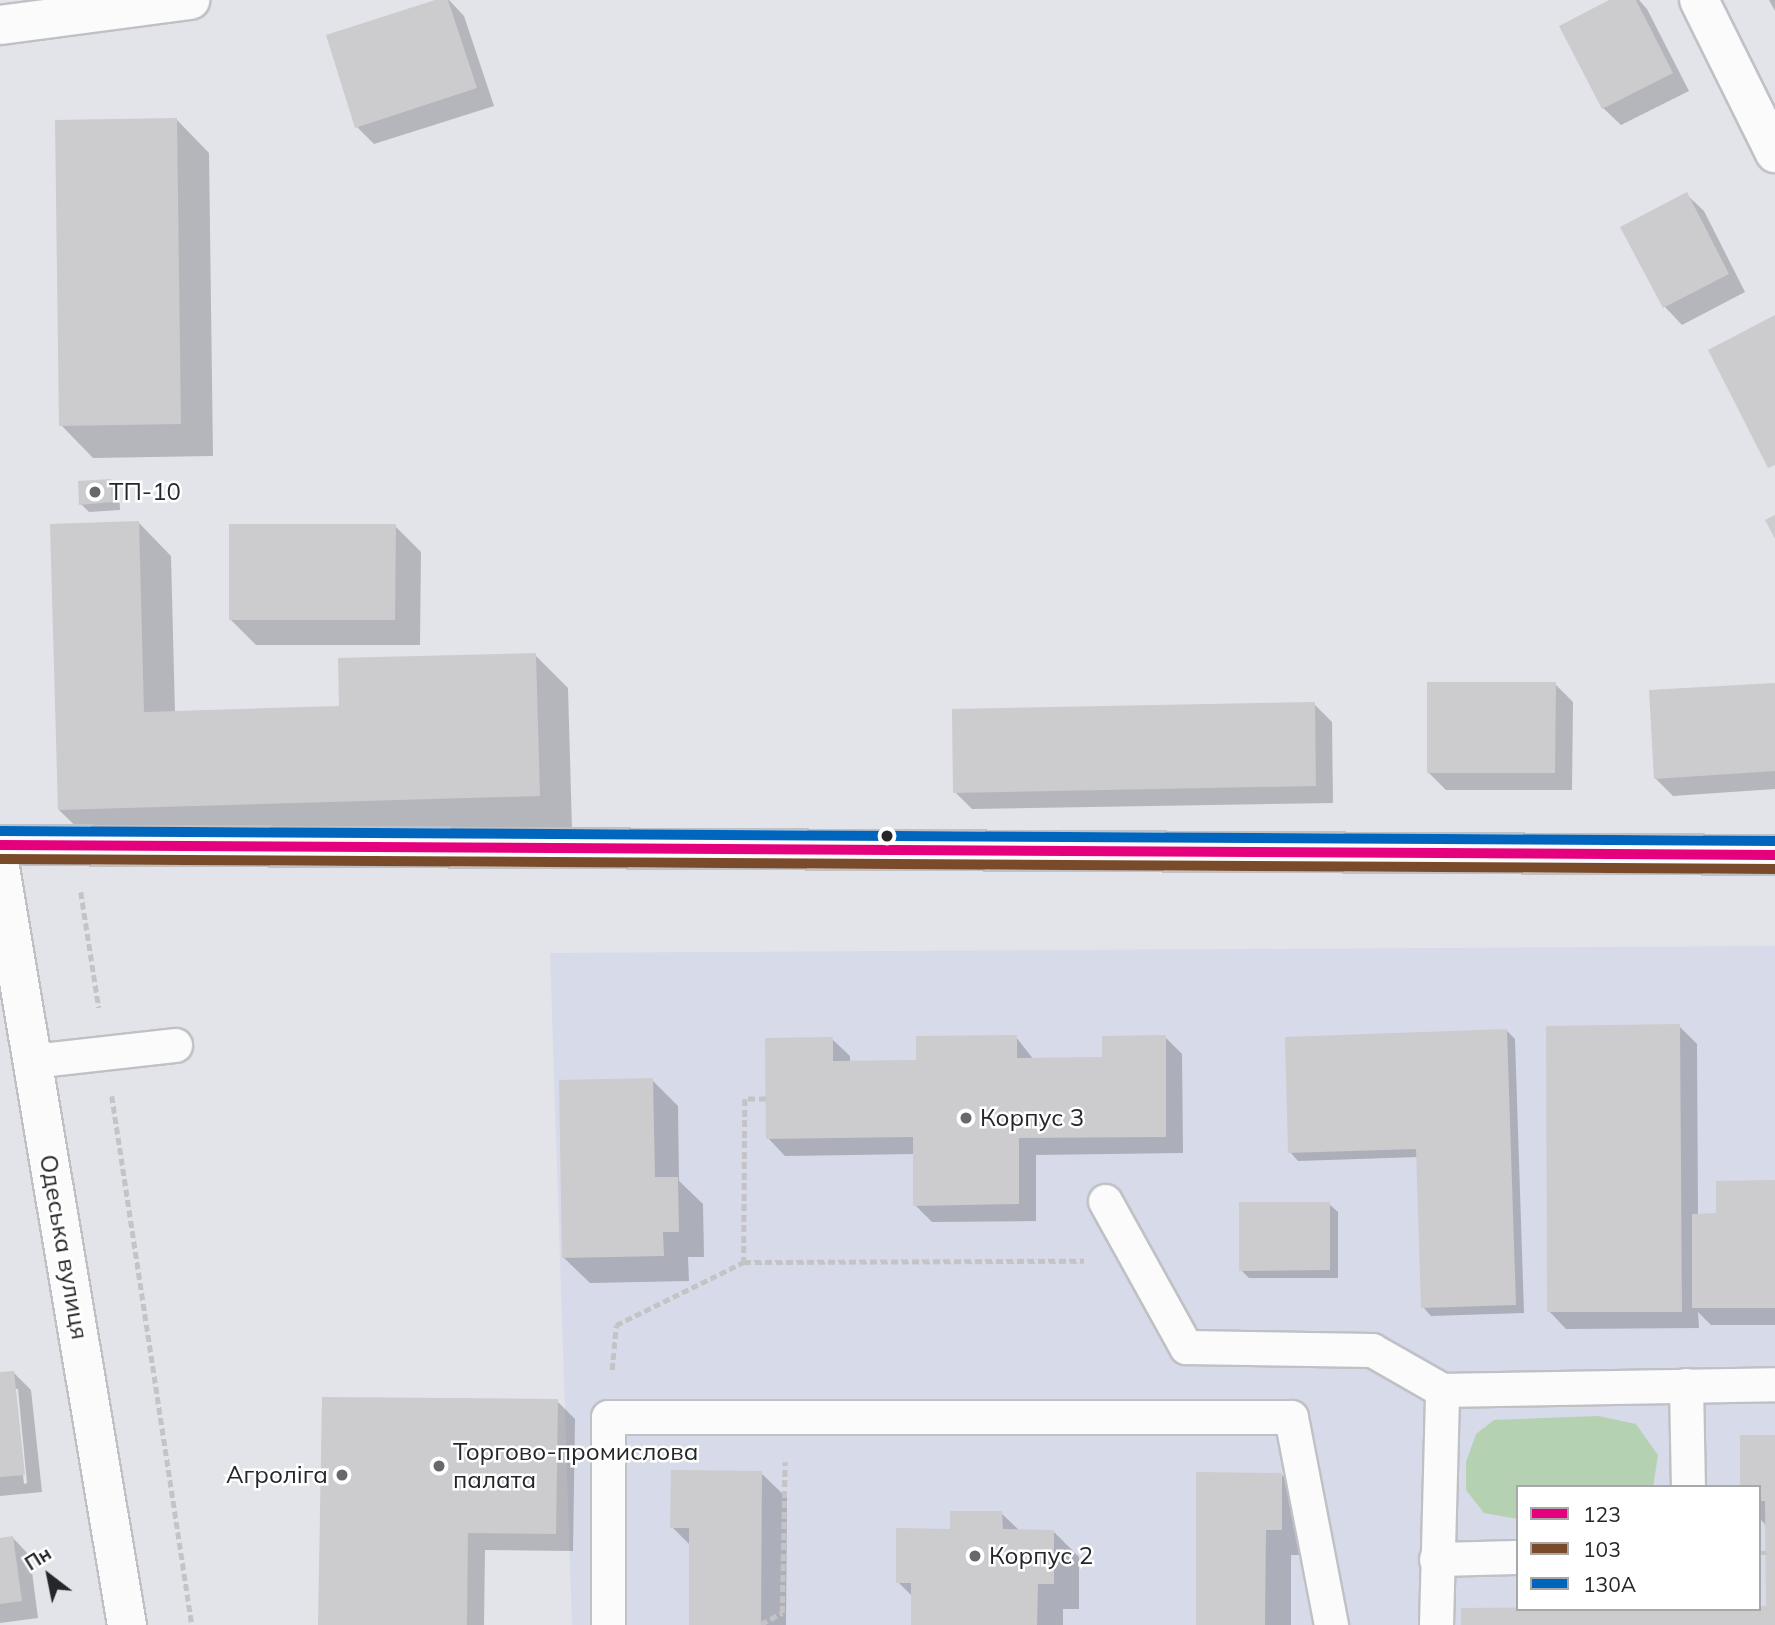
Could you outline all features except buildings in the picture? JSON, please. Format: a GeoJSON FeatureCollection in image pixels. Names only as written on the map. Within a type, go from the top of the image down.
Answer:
{"type":"FeatureCollection","features":[{"type":"Feature","properties":{"kind":"main road"},"geometry":{"type":"LineString","coordinates":[[0,24],[190,0]]}},
{"type":"Feature","properties":{"kind":"main road"},"geometry":{"type":"LineString","coordinates":[[1699,0],[1774,149]]}},
{"type":"Feature","properties":{"kind":"main road"},"geometry":{"type":"LineString","coordinates":[[0,845],[1775,855]]}},
{"type":"Feature","properties":{"kind":"main road","name":"Одеська вулиця"},"geometry":{"type":"LineString","coordinates":[[0,869],[127,1625]]}},
{"type":"Feature","properties":{"kind":"lane"},"geometry":{"type":"LineString","coordinates":[[32,1061],[175,1045]]}},
{"type":"Feature","properties":{"kind":"lane"},"geometry":{"type":"LineString","coordinates":[[1105,1201],[1186,1347],[1372,1350],[1442,1390],[1775,1384]]}},
{"type":"Feature","properties":{"kind":"lane"},"geometry":{"type":"LineString","coordinates":[[1686,1385],[1688,1485]]}},
{"type":"Feature","properties":{"kind":"lane"},"geometry":{"type":"LineString","coordinates":[[1436,1625],[1442,1390]]}},
{"type":"Feature","properties":{"kind":"lane"},"geometry":{"type":"LineString","coordinates":[[608,1625],[607,1417],[1291,1418],[1331,1625]]}},
{"type":"Feature","properties":{"kind":"lane"},"geometry":{"type":"LineString","coordinates":[[1436,1559],[1516,1557]]}},
{"type":"Feature","properties":{"kind":"path"},"geometry":{"type":"LineString","coordinates":[[74,845],[192,1625]]}},
{"type":"Feature","properties":{"kind":"path"},"geometry":{"type":"LineString","coordinates":[[744,1262],[745,1099],[765,1099]]}},
{"type":"Feature","properties":{"kind":"path"},"geometry":{"type":"LineString","coordinates":[[607,1417],[616,1325],[744,1262],[1137,1260]]}},
{"type":"Feature","properties":{"kind":"path"},"geometry":{"type":"LineString","coordinates":[[761,1624],[782,1613],[786,1419]]}},
{"type":"Feature","properties":{"kind":"path"},"geometry":{"type":"LineString","coordinates":[[1761,1553],[1766,1553]]}},
{"type":"Feature","properties":{"kind":"shaded area"},"geometry":{"type":"Polygon","coordinates":[[[1775,946],[1775,1625],[572,1625],[550,953],[1775,946]]]}},
{"type":"Feature","properties":{"kind":"green space"},"geometry":{"type":"Polygon","coordinates":[[[1598,1416],[1636,1424],[1658,1455],[1653,1485],[1516,1485],[1516,1519],[1484,1513],[1466,1490],[1466,1462],[1476,1434],[1494,1420],[1598,1416]]]}},
{"type":"Feature","properties":{"kind":"transit line","name":"130А"},"geometry":{"type":"LineString","coordinates":[[0,831],[1775,841]]}},
{"type":"Feature","properties":{"kind":"transit line","name":"123"},"geometry":{"type":"LineString","coordinates":[[0,845],[1775,855]]}},
{"type":"Feature","properties":{"kind":"transit line","name":"103"},"geometry":{"type":"LineString","coordinates":[[0,859],[1775,869]]}},
{"type":"Feature","properties":{"kind":"place","name":"ТП-10"},"geometry":{"type":"Point","coordinates":[95,492]}},
{"type":"Feature","properties":{"kind":"place","name":"Корпус 3"},"geometry":{"type":"Point","coordinates":[966,1118]}},
{"type":"Feature","properties":{"kind":"place","name":"Торгово-промислова палата"},"geometry":{"type":"Point","coordinates":[439,1466]}},
{"type":"Feature","properties":{"kind":"place","name":"Агроліга"},"geometry":{"type":"Point","coordinates":[342,1475]}},
{"type":"Feature","properties":{"kind":"place","name":"Корпус 2"},"geometry":{"type":"Point","coordinates":[975,1556]}}]}
